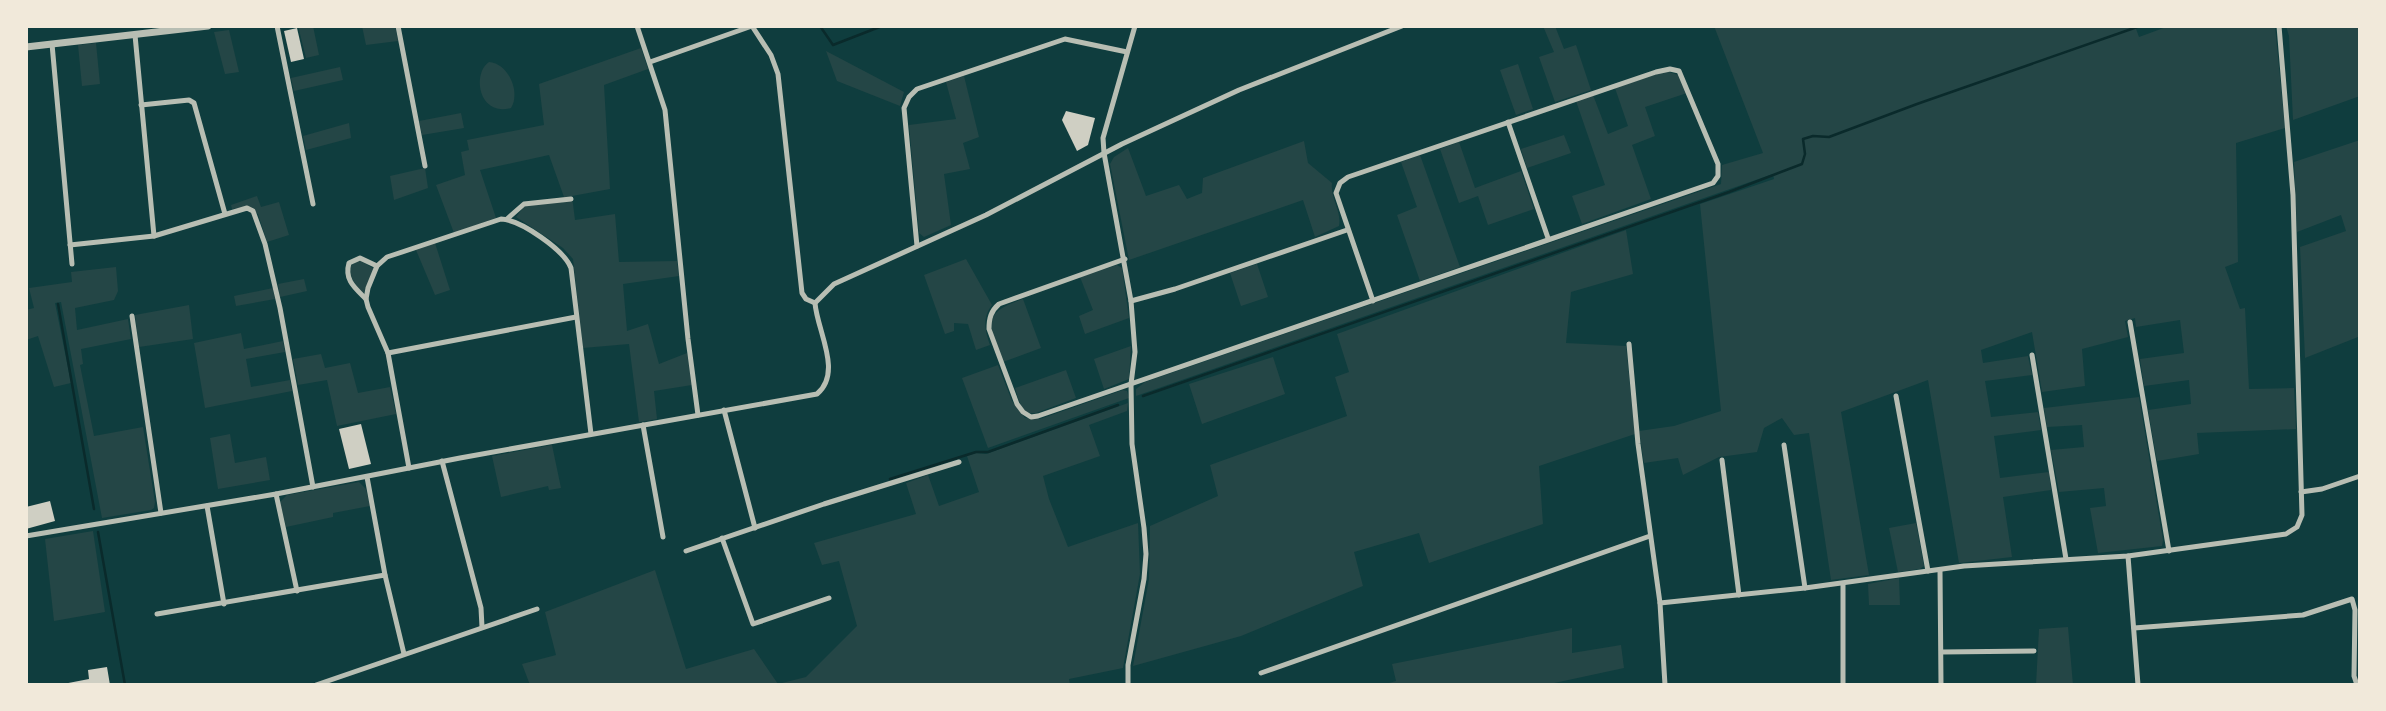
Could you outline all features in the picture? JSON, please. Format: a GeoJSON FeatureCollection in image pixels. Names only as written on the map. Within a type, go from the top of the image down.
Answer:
{"type":"FeatureCollection","features":[{"type":"Feature","properties":{"kind":"street"},"geometry":{"type":"LineString","coordinates":[[26,47],[208,26]]}},
{"type":"Feature","properties":{"kind":"street"},"geometry":{"type":"LineString","coordinates":[[277,26],[313,204]]}},
{"type":"Feature","properties":{"kind":"street"},"geometry":{"type":"LineString","coordinates":[[398,26],[425,166]]}},
{"type":"Feature","properties":{"kind":"street"},"geometry":{"type":"LineString","coordinates":[[637,26],[665,110],[698,415]]}},
{"type":"Feature","properties":{"kind":"street"},"geometry":{"type":"LineString","coordinates":[[650,62],[752,26],[771,55],[778,74],[802,293],[806,299],[815,303]]}},
{"type":"Feature","properties":{"kind":"street"},"geometry":{"type":"LineString","coordinates":[[1128,685],[1128,665],[1142,592],[1146,554],[1132,443],[1131,384],[1135,352],[1131,302],[1103,138],[1135,26]]}},
{"type":"Feature","properties":{"kind":"street"},"geometry":{"type":"LineString","coordinates":[[26,536],[276,494],[442,461],[817,394],[829,378],[815,303],[834,284],[986,215],[1104,153],[1239,90],[1383,30],[1402,26]]}},
{"type":"Feature","properties":{"kind":"street"},"geometry":{"type":"LineString","coordinates":[[1660,603],[1843,584],[1928,571],[2128,556],[2286,534],[2297,527],[2302,515],[2293,195],[2279,26]]}},
{"type":"Feature","properties":{"kind":"street"},"geometry":{"type":"LineString","coordinates":[[135,35],[154,236]]}},
{"type":"Feature","properties":{"kind":"street"},"geometry":{"type":"LineString","coordinates":[[917,246],[904,108],[917,89],[1065,39],[1127,52]]}},
{"type":"Feature","properties":{"kind":"street"},"geometry":{"type":"LineString","coordinates":[[52,44],[72,264]]}},
{"type":"Feature","properties":{"kind":"street"},"geometry":{"type":"LineString","coordinates":[[1125,259],[999,304],[989,318],[989,329],[1017,404],[1023,412],[1031,417],[1131,384],[1373,301],[1548,238],[1713,183],[1718,176],[1718,164],[1679,71],[1670,69],[1656,72],[1348,177],[1340,183],[1336,193],[1373,301]]}},
{"type":"Feature","properties":{"kind":"street"},"geometry":{"type":"LineString","coordinates":[[141,105],[189,100],[194,103],[225,214]]}},
{"type":"Feature","properties":{"kind":"street"},"geometry":{"type":"LineString","coordinates":[[1508,122],[1548,238]]}},
{"type":"Feature","properties":{"kind":"street"},"geometry":{"type":"LineString","coordinates":[[507,219],[524,204],[571,199]]}},
{"type":"Feature","properties":{"kind":"street"},"geometry":{"type":"LineString","coordinates":[[71,245],[154,236],[247,208],[253,211],[265,244],[280,308],[313,487]]}},
{"type":"Feature","properties":{"kind":"street"},"geometry":{"type":"LineString","coordinates":[[410,468],[387,353],[366,299],[368,288],[377,266],[387,257],[501,219],[507,219],[538,236],[564,255],[571,268],[591,434]]}},
{"type":"Feature","properties":{"kind":"street"},"geometry":{"type":"LineString","coordinates":[[1131,302],[1347,230]]}},
{"type":"Feature","properties":{"kind":"street"},"geometry":{"type":"LineString","coordinates":[[366,299],[350,283],[347,276],[349,263],[360,258],[377,266]]}},
{"type":"Feature","properties":{"kind":"street"},"geometry":{"type":"LineString","coordinates":[[132,316],[161,513]]}},
{"type":"Feature","properties":{"kind":"street"},"geometry":{"type":"LineString","coordinates":[[387,353],[576,317]]}},
{"type":"Feature","properties":{"kind":"street"},"geometry":{"type":"LineString","coordinates":[[2130,322],[2169,551]]}},
{"type":"Feature","properties":{"kind":"street"},"geometry":{"type":"LineString","coordinates":[[1629,344],[1660,603],[1665,685]]}},
{"type":"Feature","properties":{"kind":"street"},"geometry":{"type":"LineString","coordinates":[[2032,355],[2066,559]]}},
{"type":"Feature","properties":{"kind":"street"},"geometry":{"type":"LineString","coordinates":[[1896,396],[1928,571]]}},
{"type":"Feature","properties":{"kind":"street"},"geometry":{"type":"LineString","coordinates":[[724,410],[755,528]]}},
{"type":"Feature","properties":{"kind":"street"},"geometry":{"type":"LineString","coordinates":[[643,425],[663,537]]}},
{"type":"Feature","properties":{"kind":"street"},"geometry":{"type":"LineString","coordinates":[[1784,445],[1805,588]]}},
{"type":"Feature","properties":{"kind":"street"},"geometry":{"type":"LineString","coordinates":[[1722,460],[1739,596]]}},
{"type":"Feature","properties":{"kind":"street"},"geometry":{"type":"LineString","coordinates":[[442,461],[478,595],[482,627]]}},
{"type":"Feature","properties":{"kind":"street"},"geometry":{"type":"LineString","coordinates":[[686,551],[959,462]]}},
{"type":"Feature","properties":{"kind":"street"},"geometry":{"type":"LineString","coordinates":[[2301,492],[2322,489],[2360,475]]}},
{"type":"Feature","properties":{"kind":"street"},"geometry":{"type":"LineString","coordinates":[[368,477],[384,575],[404,654]]}},
{"type":"Feature","properties":{"kind":"street"},"geometry":{"type":"LineString","coordinates":[[276,494],[297,591]]}},
{"type":"Feature","properties":{"kind":"street"},"geometry":{"type":"LineString","coordinates":[[207,506],[224,604]]}},
{"type":"Feature","properties":{"kind":"street"},"geometry":{"type":"LineString","coordinates":[[1261,673],[1650,536]]}},
{"type":"Feature","properties":{"kind":"street"},"geometry":{"type":"LineString","coordinates":[[722,538],[753,624],[829,598]]}},
{"type":"Feature","properties":{"kind":"street"},"geometry":{"type":"LineString","coordinates":[[2128,556],[2138,685]]}},
{"type":"Feature","properties":{"kind":"street"},"geometry":{"type":"LineString","coordinates":[[1940,570],[1941,685]]}},
{"type":"Feature","properties":{"kind":"street"},"geometry":{"type":"LineString","coordinates":[[157,614],[384,575]]}},
{"type":"Feature","properties":{"kind":"street"},"geometry":{"type":"LineString","coordinates":[[1843,584],[1843,685]]}},
{"type":"Feature","properties":{"kind":"street"},"geometry":{"type":"LineString","coordinates":[[2134,628],[2303,615],[2352,599],[2355,610],[2354,676],[2357,685]]}},
{"type":"Feature","properties":{"kind":"street"},"geometry":{"type":"LineString","coordinates":[[316,685],[537,609]]}},
{"type":"Feature","properties":{"kind":"street"},"geometry":{"type":"LineString","coordinates":[[1942,652],[2034,652]]}},
{"type":"Feature","properties":{"kind":"shaded area"},"geometry":{"type":"Polygon","coordinates":[[[298,26],[313,26],[319,55],[306,58],[298,26]]]}},
{"type":"Feature","properties":{"kind":"shaded area"},"geometry":{"type":"Polygon","coordinates":[[[362,26],[395,26],[398,41],[366,45],[362,26]]]}},
{"type":"Feature","properties":{"kind":"shaded area"},"geometry":{"type":"Polygon","coordinates":[[[1543,26],[1555,26],[1564,49],[1576,45],[1591,90],[1555,102],[1539,57],[1554,52],[1543,26]]]}},
{"type":"Feature","properties":{"kind":"shaded area"},"geometry":{"type":"Polygon","coordinates":[[[1714,26],[2135,26],[2139,37],[2169,26],[2275,26],[2285,128],[2236,143],[2238,262],[2225,267],[2240,309],[2245,308],[2249,389],[2294,388],[2296,429],[2197,433],[2199,454],[2157,461],[2148,410],[2191,404],[2189,380],[2144,386],[2140,359],[2184,353],[2180,320],[2136,327],[2135,318],[2125,321],[2128,337],[2082,349],[2085,386],[2042,392],[2032,332],[1981,350],[1983,363],[2028,356],[2032,375],[1985,381],[1991,417],[2038,412],[2041,430],[1994,436],[2000,478],[2049,472],[2051,490],[2003,497],[2012,557],[1959,563],[1928,380],[1841,412],[1869,575],[1831,580],[1809,433],[1794,435],[1782,418],[1764,428],[1757,452],[1719,457],[1683,475],[1678,458],[1644,463],[1639,431],[1674,426],[1721,411],[1700,204],[1774,179],[1773,174],[1136,396],[1136,389],[1145,382],[1721,184],[1722,165],[1763,153],[1714,26]]]}},
{"type":"Feature","properties":{"kind":"shaded area"},"geometry":{"type":"Polygon","coordinates":[[[2286,26],[2360,26],[2360,96],[2293,120],[2289,36],[2286,26]]]}},
{"type":"Feature","properties":{"kind":"shaded area"},"geometry":{"type":"Polygon","coordinates":[[[229,30],[239,72],[225,74],[214,32],[229,30]]]}},
{"type":"Feature","properties":{"kind":"shaded area"},"geometry":{"type":"Polygon","coordinates":[[[96,43],[100,84],[82,86],[78,45],[96,43]]]}},
{"type":"Feature","properties":{"kind":"shaded area"},"geometry":{"type":"Polygon","coordinates":[[[641,48],[648,69],[604,85],[610,189],[572,196],[575,220],[615,214],[619,262],[677,261],[679,276],[623,284],[627,331],[648,324],[659,364],[687,353],[692,385],[654,391],[657,419],[639,422],[629,344],[583,348],[573,259],[563,248],[516,217],[526,204],[564,197],[549,155],[480,170],[496,218],[454,233],[436,185],[465,175],[461,152],[469,150],[467,140],[544,125],[539,84],[641,48]]]}},
{"type":"Feature","properties":{"kind":"shaded area"},"geometry":{"type":"Polygon","coordinates":[[[826,51],[904,92],[900,106],[837,81],[826,51]]]}},
{"type":"Feature","properties":{"kind":"shaded area"},"geometry":{"type":"Polygon","coordinates":[[[489,62],[502,67],[511,79],[514,101],[511,108],[491,106],[481,92],[481,75],[489,62]]]}},
{"type":"Feature","properties":{"kind":"shaded area"},"geometry":{"type":"Polygon","coordinates":[[[1518,64],[1533,109],[1516,115],[1500,70],[1518,64]]]}},
{"type":"Feature","properties":{"kind":"shaded area"},"geometry":{"type":"Polygon","coordinates":[[[340,67],[343,80],[294,91],[291,78],[340,67]]]}},
{"type":"Feature","properties":{"kind":"shaded area"},"geometry":{"type":"Polygon","coordinates":[[[1666,71],[1678,75],[1687,93],[1645,107],[1655,136],[1632,145],[1651,199],[1582,224],[1572,196],[1605,185],[1576,101],[1593,95],[1608,134],[1628,126],[1615,88],[1666,71]]]}},
{"type":"Feature","properties":{"kind":"shaded area"},"geometry":{"type":"Polygon","coordinates":[[[964,76],[979,137],[963,143],[970,169],[944,174],[951,225],[924,237],[919,233],[909,125],[956,119],[946,82],[964,76]]]}},
{"type":"Feature","properties":{"kind":"shaded area"},"geometry":{"type":"Polygon","coordinates":[[[461,113],[464,128],[422,135],[419,121],[461,113]]]}},
{"type":"Feature","properties":{"kind":"shaded area"},"geometry":{"type":"Polygon","coordinates":[[[349,123],[351,138],[306,150],[303,136],[349,123]]]}},
{"type":"Feature","properties":{"kind":"shaded area"},"geometry":{"type":"Polygon","coordinates":[[[1564,135],[1571,153],[1527,168],[1521,149],[1564,135]]]}},
{"type":"Feature","properties":{"kind":"shaded area"},"geometry":{"type":"Polygon","coordinates":[[[2360,140],[2358,366],[2358,337],[2305,358],[2300,247],[2346,231],[2341,215],[2297,232],[2294,162],[2360,140]]]}},
{"type":"Feature","properties":{"kind":"shaded area"},"geometry":{"type":"Polygon","coordinates":[[[1304,141],[1308,163],[1332,183],[1339,226],[1315,237],[1303,200],[1129,260],[1110,164],[1114,157],[1128,148],[1146,196],[1179,185],[1187,199],[1202,193],[1203,178],[1304,141]]]}},
{"type":"Feature","properties":{"kind":"shaded area"},"geometry":{"type":"Polygon","coordinates":[[[1459,142],[1475,188],[1521,171],[1534,209],[1488,225],[1478,196],[1459,203],[1440,149],[1459,142]]]}},
{"type":"Feature","properties":{"kind":"shaded area"},"geometry":{"type":"Polygon","coordinates":[[[1420,155],[1460,267],[1420,281],[1397,215],[1417,207],[1401,162],[1420,155]]]}},
{"type":"Feature","properties":{"kind":"shaded area"},"geometry":{"type":"Polygon","coordinates":[[[425,168],[428,188],[394,200],[390,176],[425,168]]]}},
{"type":"Feature","properties":{"kind":"shaded area"},"geometry":{"type":"Polygon","coordinates":[[[257,196],[261,207],[279,202],[289,235],[267,242],[258,214],[245,207],[232,209],[231,205],[257,196]]]}},
{"type":"Feature","properties":{"kind":"shaded area"},"geometry":{"type":"Polygon","coordinates":[[[1626,230],[1633,274],[1571,292],[1566,343],[1626,346],[1635,434],[1539,466],[1543,524],[1429,563],[1419,533],[1354,552],[1363,586],[1241,636],[1133,666],[1149,579],[1150,526],[1218,496],[1210,465],[1347,416],[1335,377],[1349,372],[1337,334],[1626,230]]]}},
{"type":"Feature","properties":{"kind":"shaded area"},"geometry":{"type":"Polygon","coordinates":[[[435,243],[450,290],[435,295],[416,250],[435,243]]]}},
{"type":"Feature","properties":{"kind":"shaded area"},"geometry":{"type":"Polygon","coordinates":[[[966,259],[992,305],[985,324],[990,345],[976,350],[968,324],[954,323],[954,331],[945,334],[924,275],[966,259]]]}},
{"type":"Feature","properties":{"kind":"shaded area"},"geometry":{"type":"Polygon","coordinates":[[[360,260],[374,269],[363,294],[350,271],[350,266],[360,260]]]}},
{"type":"Feature","properties":{"kind":"shaded area"},"geometry":{"type":"Polygon","coordinates":[[[1257,264],[1268,297],[1241,306],[1230,273],[1257,264]]]}},
{"type":"Feature","properties":{"kind":"shaded area"},"geometry":{"type":"Polygon","coordinates":[[[1117,265],[1122,268],[1129,318],[1085,334],[1079,316],[1093,310],[1080,277],[1117,265]]]}},
{"type":"Feature","properties":{"kind":"shaded area"},"geometry":{"type":"Polygon","coordinates":[[[116,267],[118,291],[114,300],[75,308],[77,330],[128,319],[131,339],[81,349],[83,364],[80,365],[94,436],[143,427],[155,502],[151,510],[102,518],[61,302],[55,303],[71,383],[54,387],[38,336],[26,340],[26,310],[34,308],[29,288],[72,282],[71,272],[116,267]]]}},
{"type":"Feature","properties":{"kind":"shaded area"},"geometry":{"type":"Polygon","coordinates":[[[304,279],[307,291],[280,297],[278,284],[304,279]]]}},
{"type":"Feature","properties":{"kind":"shaded area"},"geometry":{"type":"Polygon","coordinates":[[[273,288],[275,299],[236,306],[234,296],[273,288]]]}},
{"type":"Feature","properties":{"kind":"shaded area"},"geometry":{"type":"Polygon","coordinates":[[[1023,299],[1041,348],[1003,362],[994,339],[992,322],[999,310],[1023,299]]]}},
{"type":"Feature","properties":{"kind":"shaded area"},"geometry":{"type":"Polygon","coordinates":[[[189,305],[193,339],[139,347],[135,315],[189,305]]]}},
{"type":"Feature","properties":{"kind":"shaded area"},"geometry":{"type":"Polygon","coordinates":[[[241,333],[244,349],[283,341],[285,352],[246,359],[251,387],[290,380],[292,391],[205,408],[194,343],[241,333]]]}},
{"type":"Feature","properties":{"kind":"shaded area"},"geometry":{"type":"Polygon","coordinates":[[[1131,346],[1129,379],[1104,389],[1094,359],[1131,346]]]}},
{"type":"Feature","properties":{"kind":"shaded area"},"geometry":{"type":"Polygon","coordinates":[[[321,354],[325,368],[350,363],[358,393],[390,387],[396,414],[337,426],[327,380],[298,385],[293,359],[321,354]]]}},
{"type":"Feature","properties":{"kind":"shaded area"},"geometry":{"type":"Polygon","coordinates":[[[1273,357],[1285,394],[1202,424],[1189,384],[1273,357]]]}},
{"type":"Feature","properties":{"kind":"shaded area"},"geometry":{"type":"Polygon","coordinates":[[[998,365],[1012,401],[1025,418],[1040,419],[1123,390],[1127,391],[1129,398],[988,448],[962,378],[998,365]]]}},
{"type":"Feature","properties":{"kind":"shaded area"},"geometry":{"type":"Polygon","coordinates":[[[1066,370],[1076,398],[1036,413],[1024,409],[1015,388],[1066,370]]]}},
{"type":"Feature","properties":{"kind":"shaded area"},"geometry":{"type":"Polygon","coordinates":[[[2139,397],[2162,546],[2098,553],[2090,508],[2106,506],[2104,488],[2059,492],[2051,450],[2084,447],[2082,425],[2047,427],[2044,408],[2139,397]]]}},
{"type":"Feature","properties":{"kind":"shaded area"},"geometry":{"type":"Polygon","coordinates":[[[1128,403],[1127,411],[1089,425],[1100,456],[1043,476],[1068,547],[1138,523],[1140,574],[1123,668],[1069,679],[1070,685],[530,685],[522,664],[556,655],[545,612],[655,570],[686,669],[754,649],[778,684],[806,677],[857,626],[839,561],[822,565],[814,543],[916,514],[906,483],[928,475],[939,506],[979,492],[967,456],[986,454],[1128,403]]]}},
{"type":"Feature","properties":{"kind":"shaded area"},"geometry":{"type":"Polygon","coordinates":[[[230,434],[235,463],[266,457],[270,480],[218,489],[210,438],[230,434]]]}},
{"type":"Feature","properties":{"kind":"shaded area"},"geometry":{"type":"Polygon","coordinates":[[[552,445],[561,488],[549,490],[548,486],[501,497],[492,456],[552,445]]]}},
{"type":"Feature","properties":{"kind":"shaded area"},"geometry":{"type":"Polygon","coordinates":[[[359,482],[366,489],[370,506],[333,513],[333,517],[286,527],[280,502],[287,495],[359,482]]]}},
{"type":"Feature","properties":{"kind":"shaded area"},"geometry":{"type":"Polygon","coordinates":[[[1916,523],[1924,566],[1898,572],[1889,528],[1916,523]]]}},
{"type":"Feature","properties":{"kind":"shaded area"},"geometry":{"type":"Polygon","coordinates":[[[93,531],[105,612],[54,621],[45,539],[93,531]]]}},
{"type":"Feature","properties":{"kind":"shaded area"},"geometry":{"type":"Polygon","coordinates":[[[1899,578],[1900,605],[1869,605],[1868,584],[1899,578]]]}},
{"type":"Feature","properties":{"kind":"shaded area"},"geometry":{"type":"Polygon","coordinates":[[[2068,627],[2073,685],[2036,685],[2039,629],[2068,627]]]}},
{"type":"Feature","properties":{"kind":"shaded area"},"geometry":{"type":"Polygon","coordinates":[[[1572,628],[1572,653],[1621,645],[1624,668],[1545,685],[1382,685],[1396,681],[1392,664],[1572,628]]]}},
{"type":"Feature","properties":{"kind":"building"},"geometry":{"type":"Polygon","coordinates":[[[297,28],[304,59],[291,62],[284,31],[297,28]]]}},
{"type":"Feature","properties":{"kind":"building"},"geometry":{"type":"Polygon","coordinates":[[[1066,111],[1095,118],[1088,145],[1077,151],[1062,120],[1066,111]]]}},
{"type":"Feature","properties":{"kind":"building"},"geometry":{"type":"Polygon","coordinates":[[[361,424],[371,464],[349,469],[339,429],[361,424]]]}},
{"type":"Feature","properties":{"kind":"building"},"geometry":{"type":"Polygon","coordinates":[[[50,501],[55,521],[26,529],[26,507],[50,501]]]}},
{"type":"Feature","properties":{"kind":"building"},"geometry":{"type":"Polygon","coordinates":[[[107,667],[110,685],[58,685],[89,679],[88,670],[107,667]]]}},
{"type":"Feature","properties":{"kind":"waterway"},"geometry":{"type":"LineString","coordinates":[[820,26],[833,45],[882,26]]}},
{"type":"Feature","properties":{"kind":"waterway"},"geometry":{"type":"LineString","coordinates":[[1143,396],[1729,192],[1802,164],[1805,154],[1803,139],[1813,136],[1829,137],[2140,26]]}},
{"type":"Feature","properties":{"kind":"waterway"},"geometry":{"type":"LineString","coordinates":[[58,304],[94,509]]}},
{"type":"Feature","properties":{"kind":"waterway"},"geometry":{"type":"LineString","coordinates":[[890,479],[976,452],[988,452],[1118,405]]}},
{"type":"Feature","properties":{"kind":"waterway"},"geometry":{"type":"LineString","coordinates":[[98,532],[125,685]]}}]}
